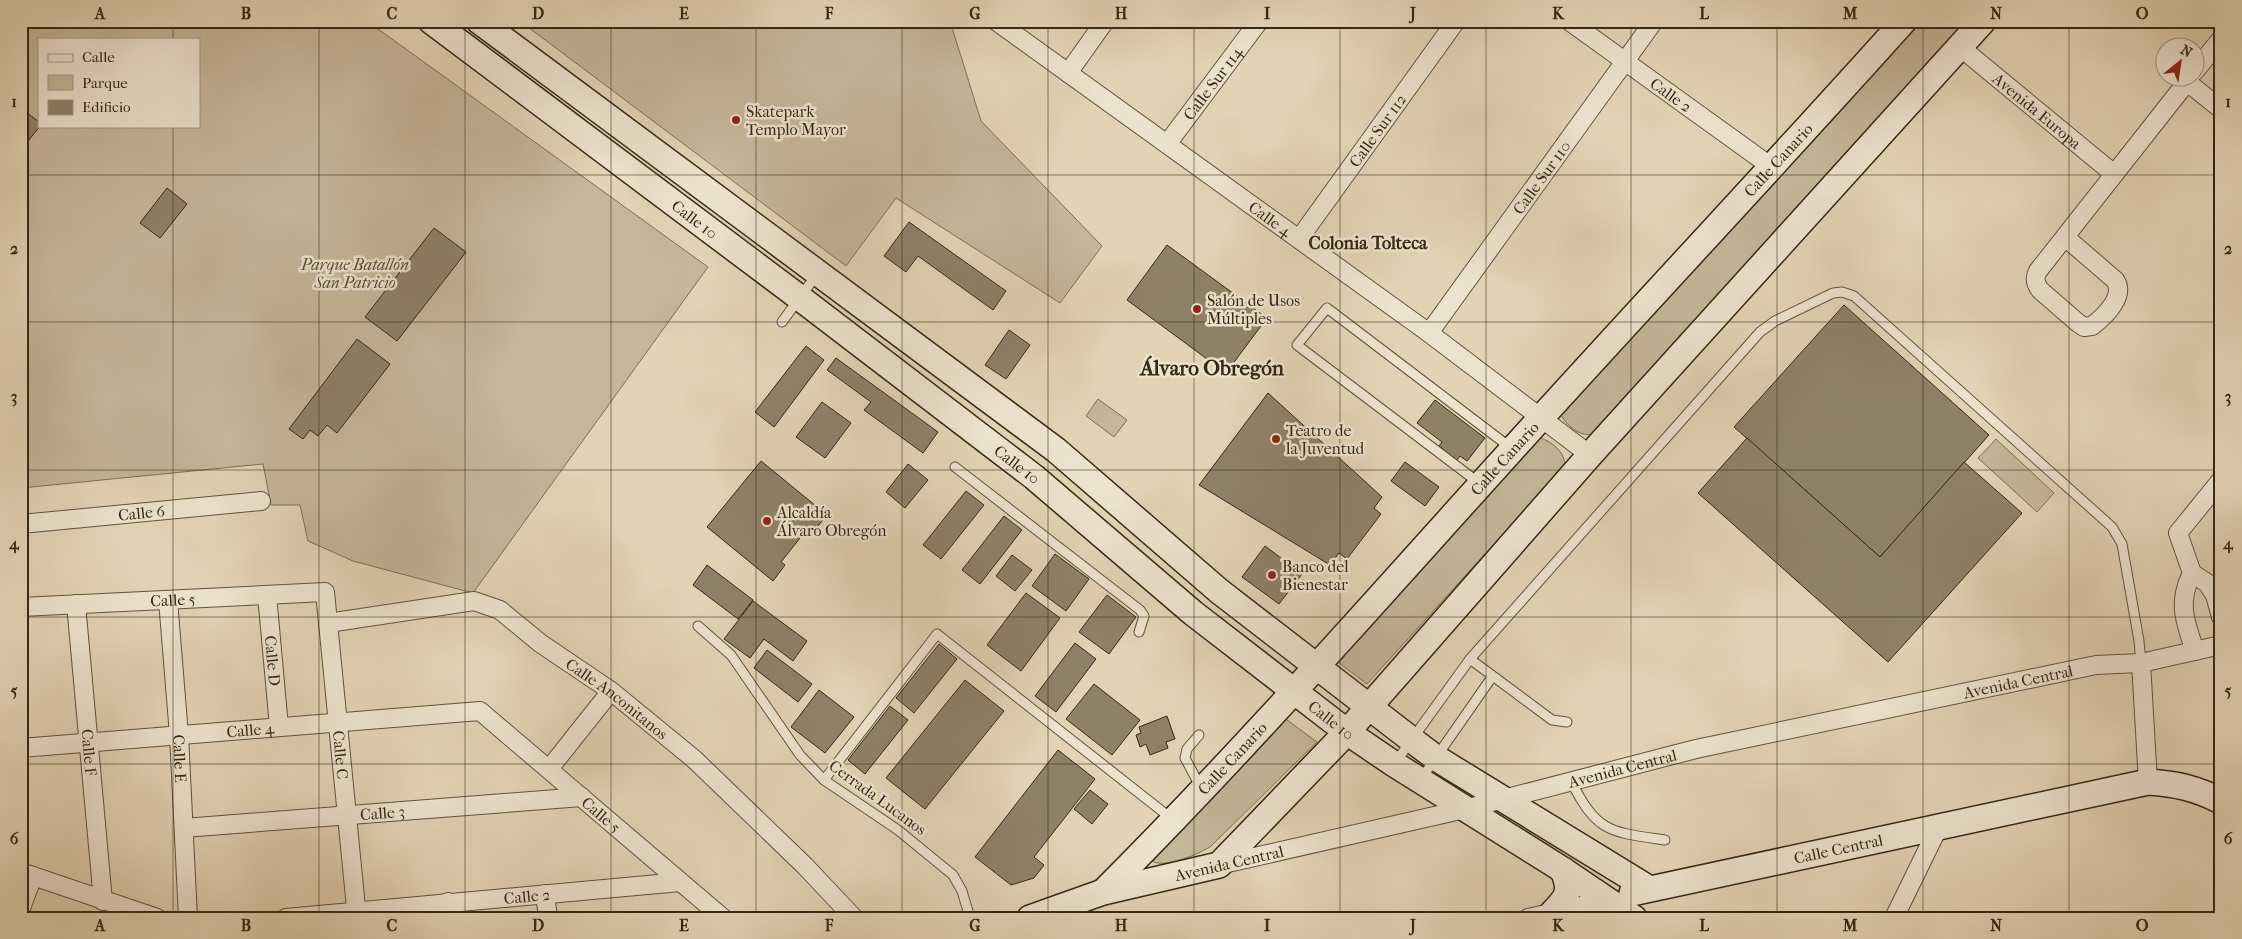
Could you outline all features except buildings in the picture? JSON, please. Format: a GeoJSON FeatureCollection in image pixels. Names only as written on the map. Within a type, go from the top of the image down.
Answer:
{"type":"FeatureCollection","features":[{"type":"Feature","properties":{"kind":"street","name":"Calle 10"},"geometry":{"type":"LineString","coordinates":[[431,21],[800,298],[1034,477],[1193,613],[1347,732],[1419,781],[1563,870],[1634,918]]}},
{"type":"Feature","properties":{"kind":"street","name":"Calle 10"},"geometry":{"type":"LineString","coordinates":[[479,21],[1056,450],[1219,591],[1315,667],[1436,758],[1648,888]]}},
{"type":"Feature","properties":{"kind":"street","name":"Calle 4"},"geometry":{"type":"LineString","coordinates":[[996,21],[1429,333],[1543,417],[1590,455]]}},
{"type":"Feature","properties":{"kind":"street"},"geometry":{"type":"LineString","coordinates":[[1068,73],[1105,21]]}},
{"type":"Feature","properties":{"kind":"street","name":"Calle Sur 114"},"geometry":{"type":"LineString","coordinates":[[1167,144],[1259,21]]}},
{"type":"Feature","properties":{"kind":"street","name":"Calle Sur 112"},"geometry":{"type":"LineString","coordinates":[[1299,239],[1456,21]]}},
{"type":"Feature","properties":{"kind":"street","name":"Calle 2"},"geometry":{"type":"LineString","coordinates":[[1569,21],[1773,168]]}},
{"type":"Feature","properties":{"kind":"street","name":"Calle Sur 110"},"geometry":{"type":"LineString","coordinates":[[1429,333],[1626,63],[1654,21]]}},
{"type":"Feature","properties":{"kind":"street","name":"Calle Canario"},"geometry":{"type":"LineString","coordinates":[[1103,892],[1174,821],[1294,692],[1512,449],[1773,168],[1904,21]]}},
{"type":"Feature","properties":{"kind":"street"},"geometry":{"type":"LineString","coordinates":[[1219,865],[1369,708],[1590,455],[1983,21]]}},
{"type":"Feature","properties":{"kind":"street"},"geometry":{"type":"LineString","coordinates":[[2204,61],[2221,39]]}},
{"type":"Feature","properties":{"kind":"street","name":"Avenida Europa"},"geometry":{"type":"LineString","coordinates":[[1960,47],[2114,174]]}},
{"type":"Feature","properties":{"kind":"street"},"geometry":{"type":"LineString","coordinates":[[2065,237],[2115,280],[2118,286],[2119,293],[2116,299],[2092,326],[2084,326],[2078,323],[2040,290],[2036,284],[2035,277],[2038,271],[2182,88]]}},
{"type":"Feature","properties":{"kind":"street"},"geometry":{"type":"LineString","coordinates":[[2201,88],[2221,110]]}},
{"type":"Feature","properties":{"kind":"street"},"geometry":{"type":"LineString","coordinates":[[2221,480],[2178,533],[2192,573],[2207,583],[2215,595],[2221,617]]}},
{"type":"Feature","properties":{"kind":"street","name":"Calle 6"},"geometry":{"type":"LineString","coordinates":[[21,524],[261,501]]}},
{"type":"Feature","properties":{"kind":"street"},"geometry":{"type":"LineString","coordinates":[[2192,573],[2184,588],[2182,601],[2194,651]]}},
{"type":"Feature","properties":{"kind":"street","name":"Calle 5"},"geometry":{"type":"LineString","coordinates":[[21,607],[325,592]]}},
{"type":"Feature","properties":{"kind":"street","name":"Calle C"},"geometry":{"type":"LineString","coordinates":[[325,592],[356,914]]}},
{"type":"Feature","properties":{"kind":"street","name":"Calle D"},"geometry":{"type":"LineString","coordinates":[[267,595],[279,727]]}},
{"type":"Feature","properties":{"kind":"street","name":"Calle E"},"geometry":{"type":"LineString","coordinates":[[168,600],[179,735],[188,918]]}},
{"type":"Feature","properties":{"kind":"street","name":"Calle Anconitanos"},"geometry":{"type":"LineString","coordinates":[[328,624],[474,601],[500,610],[540,643],[611,692],[694,759],[805,866],[854,918]]}},
{"type":"Feature","properties":{"kind":"street","name":"Calle F"},"geometry":{"type":"LineString","coordinates":[[76,604],[103,901]]}},
{"type":"Feature","properties":{"kind":"street","name":"Avenida Central"},"geometry":{"type":"LineString","coordinates":[[1030,918],[1103,892],[1465,809],[1696,749],[2096,665],[2141,663],[2221,645]]}},
{"type":"Feature","properties":{"kind":"street"},"geometry":{"type":"LineString","coordinates":[[2141,663],[2148,782],[2179,785],[2219,796]]}},
{"type":"Feature","properties":{"kind":"street"},"geometry":{"type":"LineString","coordinates":[[549,769],[611,692]]}},
{"type":"Feature","properties":{"kind":"street","name":"Calle 4"},"geometry":{"type":"LineString","coordinates":[[21,748],[480,711]]}},
{"type":"Feature","properties":{"kind":"street","name":"Calle 5"},"geometry":{"type":"LineString","coordinates":[[480,711],[723,918]]}},
{"type":"Feature","properties":{"kind":"street","name":"Calle Central"},"geometry":{"type":"LineString","coordinates":[[1528,918],[1608,900],[1648,888],[2148,782]]}},
{"type":"Feature","properties":{"kind":"street","name":"Calle 3"},"geometry":{"type":"LineString","coordinates":[[184,828],[582,797]]}},
{"type":"Feature","properties":{"kind":"street"},"geometry":{"type":"LineString","coordinates":[[1894,918],[1939,826]]}},
{"type":"Feature","properties":{"kind":"street"},"geometry":{"type":"LineString","coordinates":[[1553,912],[1568,894],[1568,883],[1563,870]]}},
{"type":"Feature","properties":{"kind":"street"},"geometry":{"type":"LineString","coordinates":[[21,908],[27,874],[103,901],[127,913],[157,918]]}},
{"type":"Feature","properties":{"kind":"street","name":"Calle 2"},"geometry":{"type":"LineString","coordinates":[[286,918],[449,910],[545,894],[680,882]]}},
{"type":"Feature","properties":{"kind":"street"},"geometry":{"type":"LineString","coordinates":[[545,894],[548,918]]}},
{"type":"Feature","properties":{"kind":"lane"},"geometry":{"type":"LineString","coordinates":[[782,322],[819,272]]}},
{"type":"Feature","properties":{"kind":"lane"},"geometry":{"type":"LineString","coordinates":[[1394,764],[1470,659],[1760,332],[1775,321],[1833,293],[1842,292],[1854,296],[1862,302],[2112,527],[2122,544],[2141,663]]}},
{"type":"Feature","properties":{"kind":"lane"},"geometry":{"type":"LineString","coordinates":[[1481,485],[1297,345],[1327,308],[1512,449]]}},
{"type":"Feature","properties":{"kind":"lane"},"geometry":{"type":"LineString","coordinates":[[956,467],[1140,610],[1144,616],[1140,632]]}},
{"type":"Feature","properties":{"kind":"lane","name":"Cerrada Lucanos"},"geometry":{"type":"LineString","coordinates":[[698,626],[731,655],[800,755],[824,780],[880,816],[954,875],[965,898],[970,918]]}},
{"type":"Feature","properties":{"kind":"lane"},"geometry":{"type":"LineString","coordinates":[[824,780],[937,634],[1174,821]]}},
{"type":"Feature","properties":{"kind":"lane"},"geometry":{"type":"LineString","coordinates":[[1470,659],[1552,720],[1567,722]]}},
{"type":"Feature","properties":{"kind":"lane"},"geometry":{"type":"LineString","coordinates":[[1419,781],[1492,677]]}},
{"type":"Feature","properties":{"kind":"lane"},"geometry":{"type":"LineString","coordinates":[[1199,735],[1188,748],[1185,758],[1203,790]]}},
{"type":"Feature","properties":{"kind":"lane"},"geometry":{"type":"LineString","coordinates":[[1572,780],[1580,797],[1596,820],[1608,828],[1622,833],[1664,840]]}},
{"type":"Feature","properties":{"kind":"green space","name":"Parque Batallón San Patricio"},"geometry":{"type":"Polygon","coordinates":[[[21,21],[367,21],[708,267],[473,593],[353,561],[308,541],[300,505],[271,505],[263,464],[21,488],[21,21]]]}},
{"type":"Feature","properties":{"kind":"green space"},"geometry":{"type":"Polygon","coordinates":[[[520,21],[950,21],[981,121],[1102,246],[1060,303],[896,198],[846,266],[520,21]]]}},
{"type":"Feature","properties":{"kind":"green space"},"geometry":{"type":"Polygon","coordinates":[[[1909,21],[1970,21],[1595,433],[1590,435],[1584,434],[1568,425],[1559,409],[1909,21]]]}},
{"type":"Feature","properties":{"kind":"green space"},"geometry":{"type":"Polygon","coordinates":[[[1098,399],[1127,420],[1114,437],[1086,416],[1098,399]]]}},
{"type":"Feature","properties":{"kind":"green space"},"geometry":{"type":"Polygon","coordinates":[[[1537,437],[1552,444],[1560,452],[1563,456],[1564,467],[1367,684],[1330,656],[1537,437]]]}},
{"type":"Feature","properties":{"kind":"green space"},"geometry":{"type":"Polygon","coordinates":[[[1996,439],[2054,493],[2037,512],[1978,458],[1996,439]]]}},
{"type":"Feature","properties":{"kind":"green space"},"geometry":{"type":"Polygon","coordinates":[[[1279,714],[1317,742],[1210,847],[1190,857],[1173,862],[1157,863],[1152,861],[1150,858],[1279,714]]]}},
{"type":"Feature","properties":{"kind":"place","name":"Skatepark Templo Mayor"},"geometry":{"type":"Point","coordinates":[736,120]}},
{"type":"Feature","properties":{"kind":"place","name":"Salón de Usos Múltiples"},"geometry":{"type":"Point","coordinates":[1197,309]}},
{"type":"Feature","properties":{"kind":"place","name":"Teatro de la Juventud"},"geometry":{"type":"Point","coordinates":[1276,439]}},
{"type":"Feature","properties":{"kind":"place","name":"Alcaldía Álvaro Obregón"},"geometry":{"type":"Point","coordinates":[767,521]}},
{"type":"Feature","properties":{"kind":"place","name":"Banco del Bienestar"},"geometry":{"type":"Point","coordinates":[1272,575]}},
{"type":"Feature","properties":{"kind":"district","name":"Colonia Tolteca"},"geometry":{"type":"Point","coordinates":[1368,243]}},
{"type":"Feature","properties":{"kind":"district","name":"Álvaro Obregón"},"geometry":{"type":"Point","coordinates":[1212,368]}}]}
